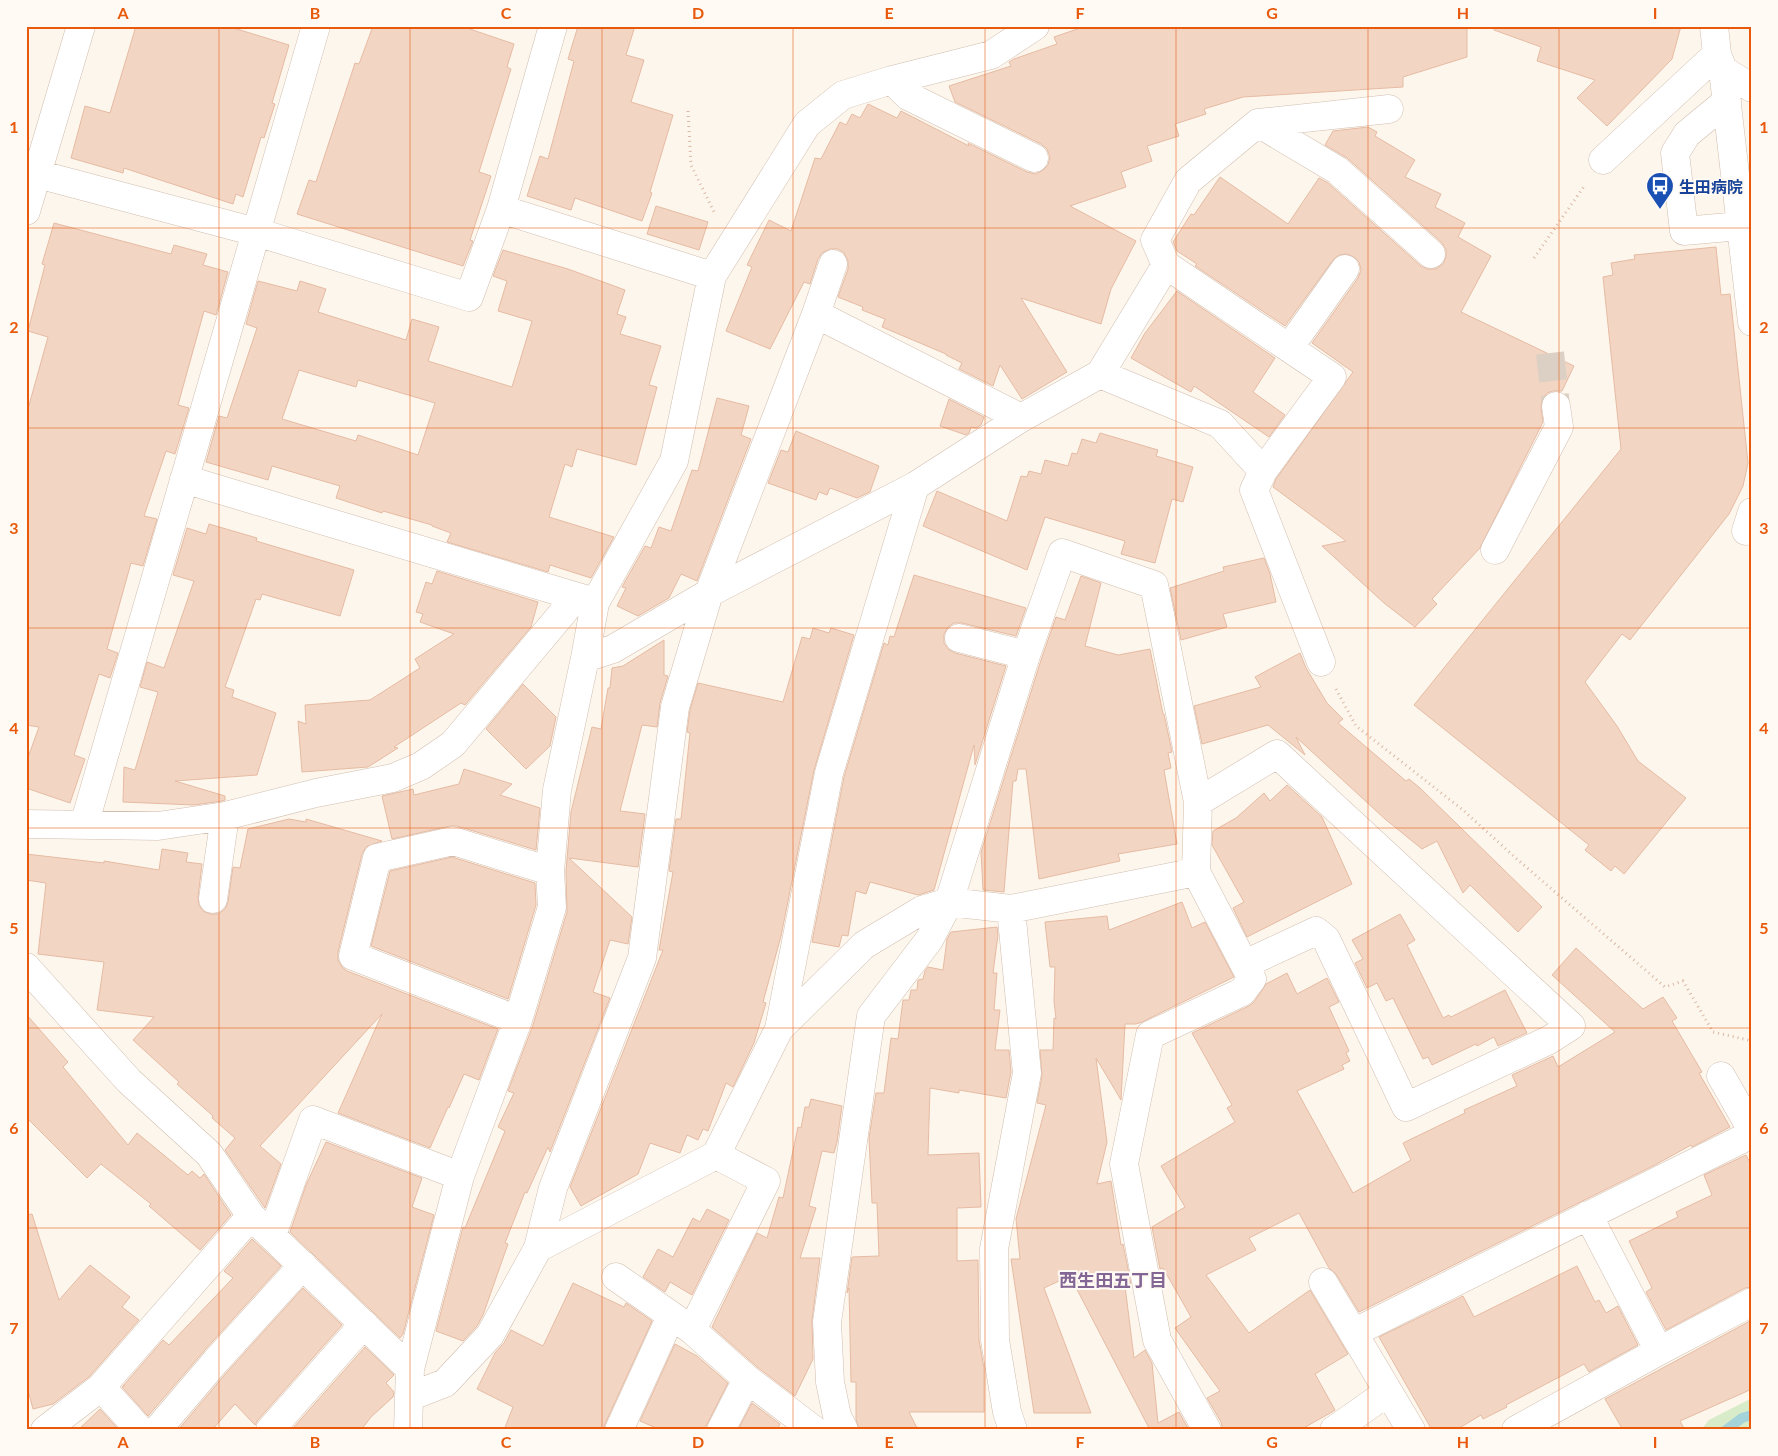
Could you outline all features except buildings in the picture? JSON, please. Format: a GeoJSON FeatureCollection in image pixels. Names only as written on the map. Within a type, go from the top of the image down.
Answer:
{"type":"FeatureCollection","features":[{"type":"Feature","properties":{"kind":"street"},"geometry":{"type":"LineString","coordinates":[[26,211],[32,173],[82,26]]}},
{"type":"Feature","properties":{"kind":"street"},"geometry":{"type":"LineString","coordinates":[[84,825],[316,26]]}},
{"type":"Feature","properties":{"kind":"street"},"geometry":{"type":"LineString","coordinates":[[32,173],[256,232],[468,298],[501,209],[553,26]]}},
{"type":"Feature","properties":{"kind":"street"},"geometry":{"type":"LineString","coordinates":[[26,824],[158,826],[226,816],[316,793],[393,778],[421,766],[453,744],[585,600],[674,461],[712,276],[807,124],[843,95],[892,80],[991,55],[1035,26]]}},
{"type":"Feature","properties":{"kind":"street"},"geometry":{"type":"LineString","coordinates":[[1714,26],[1727,101],[1752,322]]}},
{"type":"Feature","properties":{"kind":"street"},"geometry":{"type":"LineString","coordinates":[[1720,62],[1752,88]]}},
{"type":"Feature","properties":{"kind":"street"},"geometry":{"type":"LineString","coordinates":[[1603,160],[1720,62]]}},
{"type":"Feature","properties":{"kind":"street"},"geometry":{"type":"LineString","coordinates":[[892,80],[908,96],[1034,158]]}},
{"type":"Feature","properties":{"kind":"street"},"geometry":{"type":"LineString","coordinates":[[1727,101],[1687,134],[1675,153],[1676,163],[1684,231],[1740,226]]}},
{"type":"Feature","properties":{"kind":"street"},"geometry":{"type":"LineString","coordinates":[[1321,662],[1254,490],[1263,471],[1332,376],[1166,264],[1155,240],[1188,181],[1258,123],[1389,109]]}},
{"type":"Feature","properties":{"kind":"street"},"geometry":{"type":"LineString","coordinates":[[1258,123],[1337,170],[1431,254]]}},
{"type":"Feature","properties":{"kind":"street"},"geometry":{"type":"LineString","coordinates":[[501,209],[712,276]]}},
{"type":"Feature","properties":{"kind":"street"},"geometry":{"type":"LineString","coordinates":[[409,1397],[445,1383],[490,1334],[538,1248],[553,1188],[642,958],[675,707],[709,593],[816,314],[832,264]]}},
{"type":"Feature","properties":{"kind":"street"},"geometry":{"type":"LineString","coordinates":[[585,658],[612,649],[709,593],[916,486],[1021,418],[1100,374],[1166,264]]}},
{"type":"Feature","properties":{"kind":"street"},"geometry":{"type":"LineString","coordinates":[[1289,348],[1345,269]]}},
{"type":"Feature","properties":{"kind":"street"},"geometry":{"type":"LineString","coordinates":[[816,314],[1021,418]]}},
{"type":"Feature","properties":{"kind":"street"},"geometry":{"type":"LineString","coordinates":[[1100,374],[1220,424],[1263,471]]}},
{"type":"Feature","properties":{"kind":"street"},"geometry":{"type":"LineString","coordinates":[[1495,550],[1559,427],[1556,406]]}},
{"type":"Feature","properties":{"kind":"street"},"geometry":{"type":"LineString","coordinates":[[184,479],[585,600]]}},
{"type":"Feature","properties":{"kind":"street"},"geometry":{"type":"LineString","coordinates":[[538,1248],[716,1155],[779,1029],[829,773],[916,486]]}},
{"type":"Feature","properties":{"kind":"street"},"geometry":{"type":"LineString","coordinates":[[844,1430],[837,1416],[830,1382],[827,1322],[871,1016],[929,940],[948,902],[1026,655],[1062,553],[1154,585],[1198,802],[1196,872],[1252,980],[1242,992],[1150,1035],[1124,1164],[1157,1340],[1207,1430]]}},
{"type":"Feature","properties":{"kind":"street"},"geometry":{"type":"LineString","coordinates":[[408,1430],[410,1369],[460,1176],[518,1020],[552,907],[550,871],[557,790],[585,658],[585,600]]}},
{"type":"Feature","properties":{"kind":"street"},"geometry":{"type":"LineString","coordinates":[[960,638],[1026,655]]}},
{"type":"Feature","properties":{"kind":"street"},"geometry":{"type":"LineString","coordinates":[[1198,802],[1277,754],[1571,1026],[1549,1040],[1406,1107],[1326,938],[1316,931],[1245,964]]}},
{"type":"Feature","properties":{"kind":"street"},"geometry":{"type":"LineString","coordinates":[[213,899],[226,816]]}},
{"type":"Feature","properties":{"kind":"street"},"geometry":{"type":"LineString","coordinates":[[518,1020],[353,956],[377,858],[453,841],[550,871]]}},
{"type":"Feature","properties":{"kind":"street"},"geometry":{"type":"LineString","coordinates":[[779,1029],[864,945],[922,910],[948,902],[1011,909],[1196,872]]}},
{"type":"Feature","properties":{"kind":"street"},"geometry":{"type":"LineString","coordinates":[[1011,909],[1028,1073],[994,1249],[995,1340],[1007,1412],[1013,1430]]}},
{"type":"Feature","properties":{"kind":"street"},"geometry":{"type":"LineString","coordinates":[[26,967],[129,1081],[209,1154],[250,1216],[304,1265],[410,1369]]}},
{"type":"Feature","properties":{"kind":"street"},"geometry":{"type":"LineString","coordinates":[[1353,1333],[1752,1132],[1721,1076]]}},
{"type":"Feature","properties":{"kind":"street"},"geometry":{"type":"LineString","coordinates":[[272,1235],[313,1120],[460,1176]]}},
{"type":"Feature","properties":{"kind":"street"},"geometry":{"type":"LineString","coordinates":[[619,1430],[766,1181],[716,1155]]}},
{"type":"Feature","properties":{"kind":"street"},"geometry":{"type":"LineString","coordinates":[[1588,1215],[1659,1351]]}},
{"type":"Feature","properties":{"kind":"street"},"geometry":{"type":"LineString","coordinates":[[45,1430],[102,1387],[250,1216]]}},
{"type":"Feature","properties":{"kind":"street"},"geometry":{"type":"LineString","coordinates":[[156,1430],[304,1265]]}},
{"type":"Feature","properties":{"kind":"street"},"geometry":{"type":"LineString","coordinates":[[616,1277],[681,1323],[747,1379],[814,1430]]}},
{"type":"Feature","properties":{"kind":"street"},"geometry":{"type":"LineString","coordinates":[[1322,1282],[1411,1430]]}},
{"type":"Feature","properties":{"kind":"street"},"geometry":{"type":"LineString","coordinates":[[1516,1430],[1752,1302]]}},
{"type":"Feature","properties":{"kind":"street"},"geometry":{"type":"LineString","coordinates":[[270,1430],[364,1324]]}},
{"type":"Feature","properties":{"kind":"street"},"geometry":{"type":"LineString","coordinates":[[721,1430],[747,1379]]}},
{"type":"Feature","properties":{"kind":"street"},"geometry":{"type":"LineString","coordinates":[[102,1387],[140,1430]]}},
{"type":"Feature","properties":{"kind":"street"},"geometry":{"type":"LineString","coordinates":[[1334,1430],[1388,1392]]}},
{"type":"Feature","properties":{"kind":"path"},"geometry":{"type":"LineString","coordinates":[[688,111],[691,165],[724,233],[734,241]]}},
{"type":"Feature","properties":{"kind":"path"},"geometry":{"type":"LineString","coordinates":[[1534,258],[1603,160]]}},
{"type":"Feature","properties":{"kind":"path"},"geometry":{"type":"LineString","coordinates":[[1321,662],[1356,726],[1463,810],[1665,987],[1683,982],[1713,1032],[1752,1041]]}},
{"type":"Feature","properties":{"kind":"green space"},"geometry":{"type":"Polygon","coordinates":[[[1752,1398],[1752,1430],[1701,1430],[1709,1420],[1752,1398]]]}},
{"type":"Feature","properties":{"kind":"waterway"},"geometry":{"type":"LineString","coordinates":[[1726,1430],[1742,1418],[1752,1415]]}},
{"type":"Feature","properties":{"kind":"tunnel"},"geometry":{"type":"LineString","coordinates":[[1550,353],[1556,406]]}},
{"type":"Feature","properties":{"kind":"place","name":"生田病院"},"geometry":{"type":"Point","coordinates":[1660,210]}},
{"type":"Feature","properties":{"kind":"district","name":"西生田五丁目"},"geometry":{"type":"Point","coordinates":[1113,1280]}}]}
